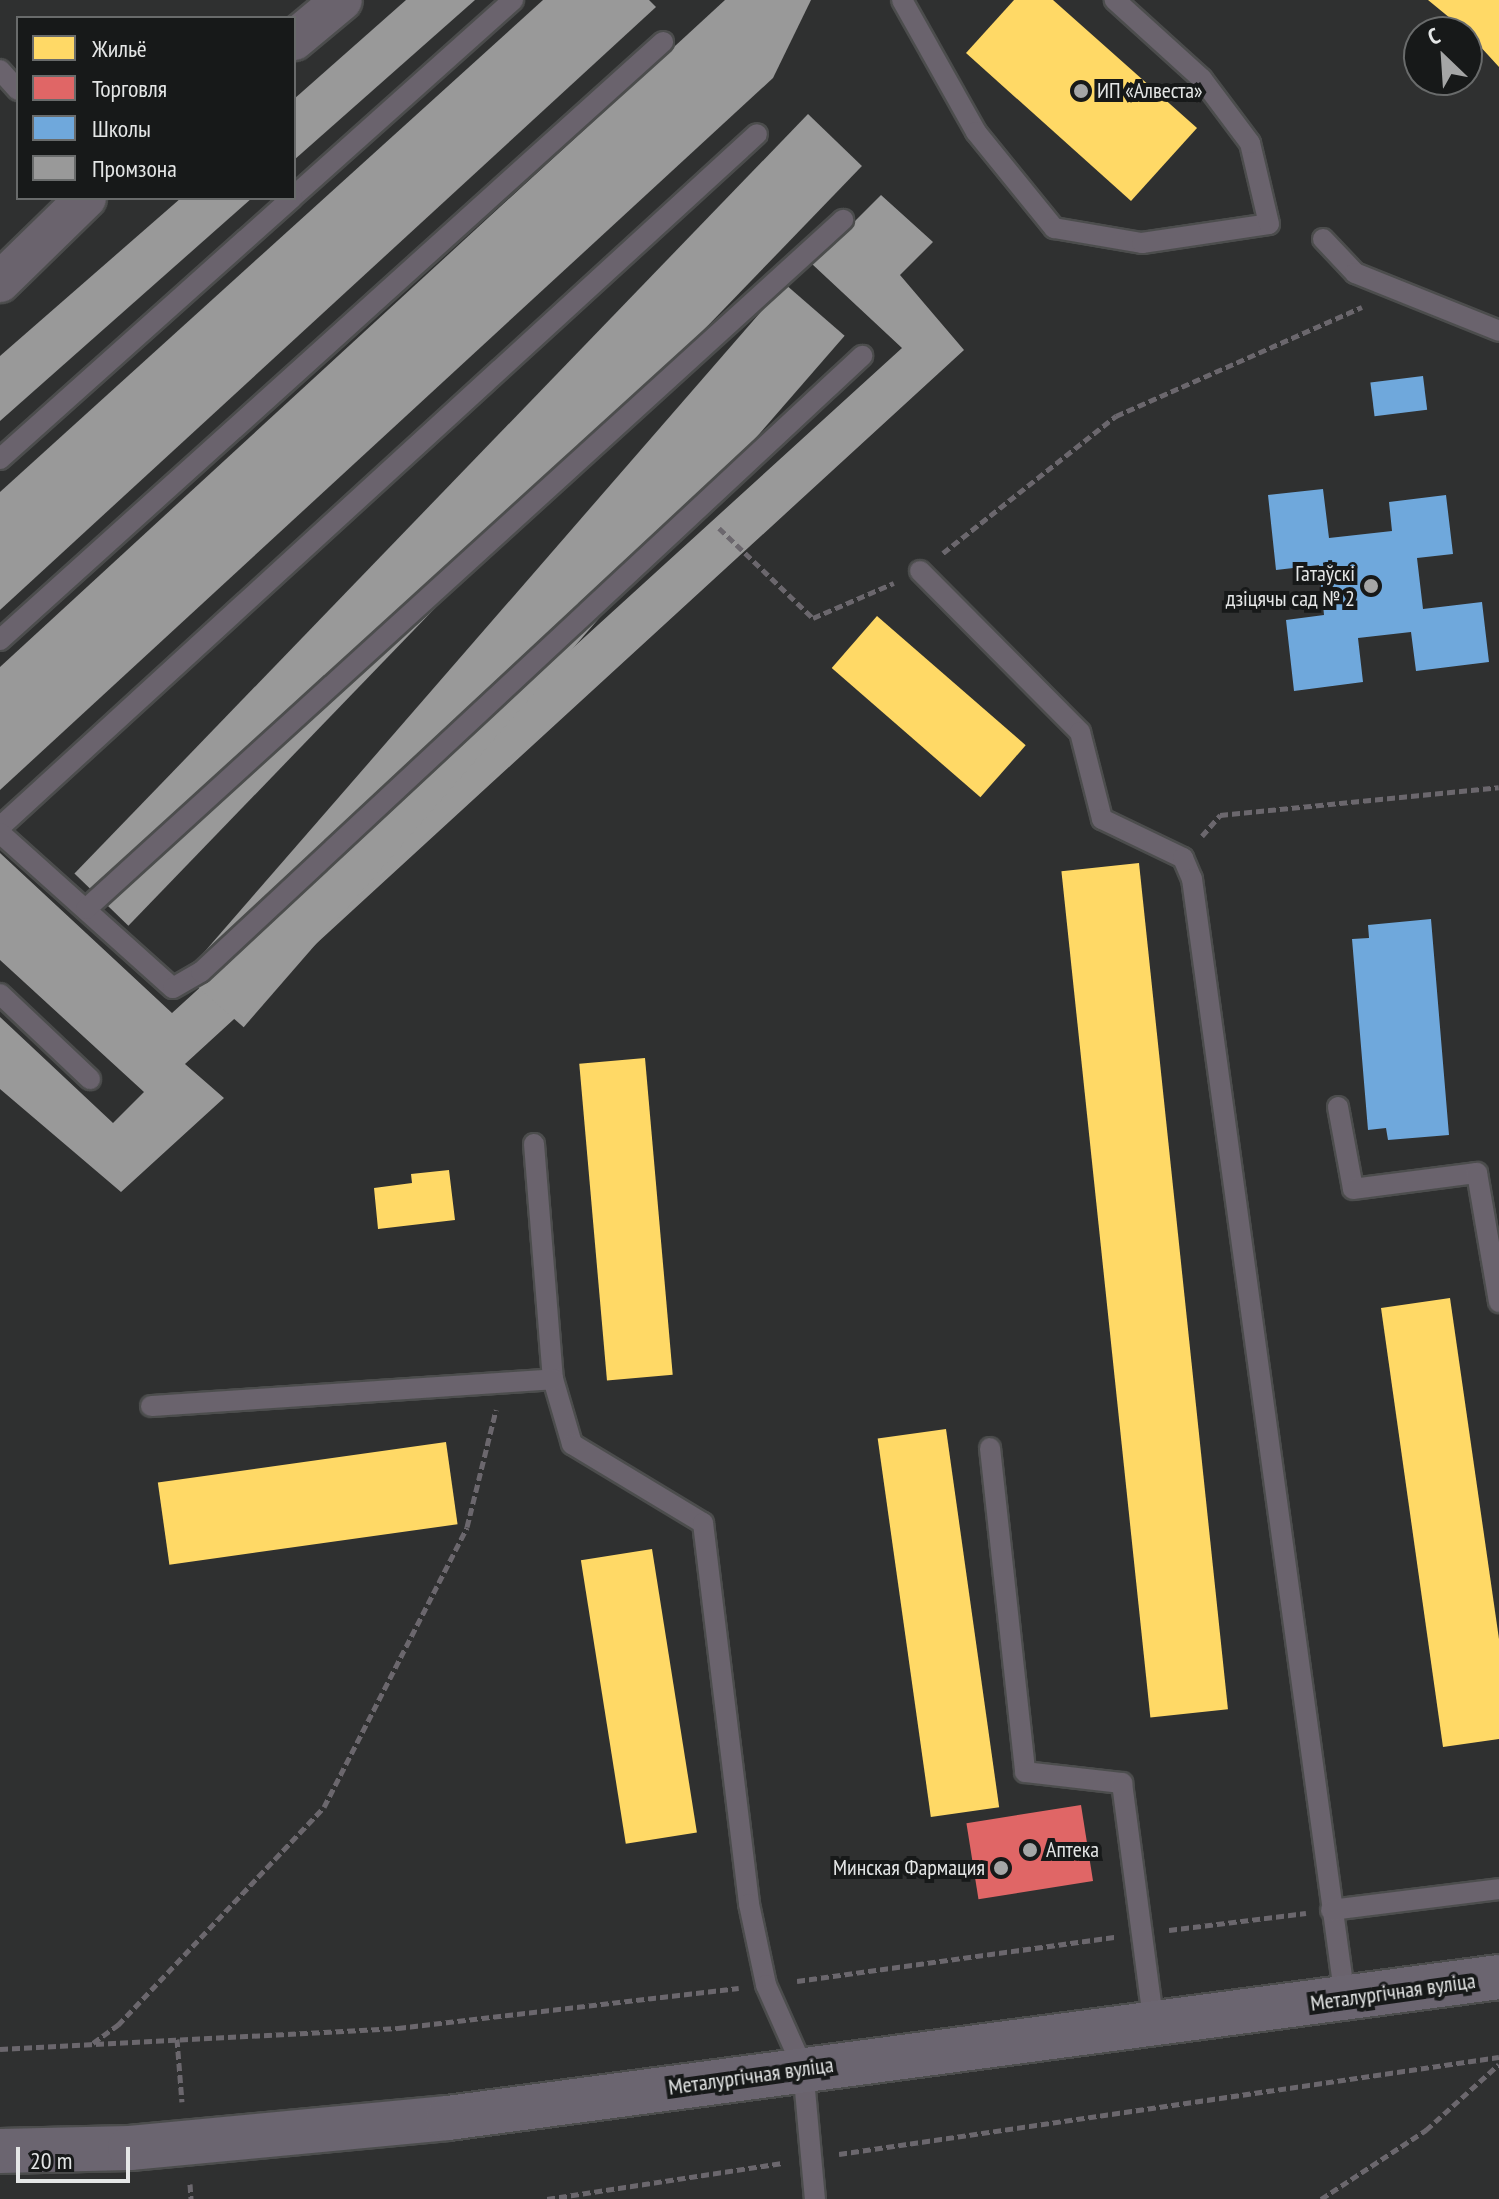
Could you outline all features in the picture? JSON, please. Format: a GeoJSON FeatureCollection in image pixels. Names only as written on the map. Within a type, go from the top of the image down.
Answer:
{"type":"FeatureCollection","features":[{"type":"Feature","properties":{"kind":"street"},"geometry":{"type":"LineString","coordinates":[[296,38],[342,0]]}},
{"type":"Feature","properties":{"kind":"street"},"geometry":{"type":"LineString","coordinates":[[0,282],[84,200]]}},
{"type":"Feature","properties":{"kind":"street","name":"Металургічная вуліца"},"geometry":{"type":"LineString","coordinates":[[0,2151],[130,2148],[448,2118],[803,2068],[1154,2026],[1499,1977]]}},
{"type":"Feature","properties":{"kind":"lane"},"geometry":{"type":"LineString","coordinates":[[296,194],[513,0]]}},
{"type":"Feature","properties":{"kind":"lane"},"geometry":{"type":"LineString","coordinates":[[902,0],[976,132],[1054,228],[1142,243],[1269,224],[1250,143],[1202,79],[1115,0]]}},
{"type":"Feature","properties":{"kind":"lane"},"geometry":{"type":"LineString","coordinates":[[0,640],[663,42]]}},
{"type":"Feature","properties":{"kind":"lane"},"geometry":{"type":"LineString","coordinates":[[0,70],[16,88]]}},
{"type":"Feature","properties":{"kind":"lane"},"geometry":{"type":"LineString","coordinates":[[757,134],[0,830],[173,988],[201,972],[701,511],[862,356]]}},
{"type":"Feature","properties":{"kind":"lane"},"geometry":{"type":"LineString","coordinates":[[0,459],[290,200]]}},
{"type":"Feature","properties":{"kind":"lane"},"geometry":{"type":"LineString","coordinates":[[86,909],[843,220]]}},
{"type":"Feature","properties":{"kind":"lane"},"geometry":{"type":"LineString","coordinates":[[1323,239],[1355,273],[1499,331]]}},
{"type":"Feature","properties":{"kind":"lane"},"geometry":{"type":"LineString","coordinates":[[920,571],[1080,732],[1102,819],[1183,858],[1192,879],[1213,1005],[1345,1999]]}},
{"type":"Feature","properties":{"kind":"lane"},"geometry":{"type":"LineString","coordinates":[[0,994],[90,1079]]}},
{"type":"Feature","properties":{"kind":"lane"},"geometry":{"type":"LineString","coordinates":[[1338,1107],[1353,1189],[1477,1173],[1499,1302]]}},
{"type":"Feature","properties":{"kind":"lane"},"geometry":{"type":"LineString","coordinates":[[534,1144],[553,1379],[572,1444],[703,1523],[749,1904],[766,1985],[803,2068],[815,2199]]}},
{"type":"Feature","properties":{"kind":"lane"},"geometry":{"type":"LineString","coordinates":[[151,1406],[553,1379]]}},
{"type":"Feature","properties":{"kind":"lane"},"geometry":{"type":"LineString","coordinates":[[990,1448],[1025,1772],[1122,1783],[1139,1934],[1154,2026]]}},
{"type":"Feature","properties":{"kind":"lane"},"geometry":{"type":"LineString","coordinates":[[1331,1910],[1499,1889]]}},
{"type":"Feature","properties":{"kind":"path"},"geometry":{"type":"LineString","coordinates":[[701,511],[813,618],[920,571],[1116,416],[1396,290]]}},
{"type":"Feature","properties":{"kind":"path"},"geometry":{"type":"LineString","coordinates":[[1183,858],[1220,815],[1499,787]]}},
{"type":"Feature","properties":{"kind":"path"},"geometry":{"type":"LineString","coordinates":[[91,2044],[118,2025],[324,1807],[467,1527],[504,1382]]}},
{"type":"Feature","properties":{"kind":"path"},"geometry":{"type":"LineString","coordinates":[[0,2049],[398,2028],[766,1985],[1331,1910]]}},
{"type":"Feature","properties":{"kind":"path"},"geometry":{"type":"LineString","coordinates":[[547,2199],[1499,2057]]}},
{"type":"Feature","properties":{"kind":"path"},"geometry":{"type":"LineString","coordinates":[[1321,2199],[1426,2130],[1499,2064]]}},
{"type":"Feature","properties":{"kind":"building: Жильё","name":"ИП «Алвеста»"},"geometry":{"type":"Polygon","coordinates":[[[1014,0],[1053,0],[1197,128],[1131,201],[966,53],[1014,0]]]}},
{"type":"Feature","properties":{"kind":"building: Жильё"},"geometry":{"type":"Polygon","coordinates":[[[1428,0],[1499,0],[1499,67],[1483,50],[1483,16],[1448,16],[1428,0]]]}},
{"type":"Feature","properties":{"kind":"building: Жильё"},"geometry":{"type":"Polygon","coordinates":[[[877,616],[1026,745],[980,797],[832,668],[877,616]]]}},
{"type":"Feature","properties":{"kind":"building: Жильё"},"geometry":{"type":"Polygon","coordinates":[[[1139,863],[1228,1709],[1150,1717],[1061,871],[1139,863]]]}},
{"type":"Feature","properties":{"kind":"building: Жильё"},"geometry":{"type":"Polygon","coordinates":[[[645,1058],[673,1375],[607,1381],[579,1064],[645,1058]]]}},
{"type":"Feature","properties":{"kind":"building: Жильё"},"geometry":{"type":"Polygon","coordinates":[[[449,1170],[455,1220],[378,1229],[374,1188],[412,1183],[411,1174],[449,1170]]]}},
{"type":"Feature","properties":{"kind":"building: Жильё"},"geometry":{"type":"Polygon","coordinates":[[[1450,1298],[1499,1639],[1499,1739],[1443,1747],[1381,1308],[1450,1298]]]}},
{"type":"Feature","properties":{"kind":"building: Жильё"},"geometry":{"type":"Polygon","coordinates":[[[946,1429],[999,1807],[931,1817],[878,1439],[946,1429]]]}},
{"type":"Feature","properties":{"kind":"building: Жильё"},"geometry":{"type":"Polygon","coordinates":[[[446,1442],[458,1524],[169,1565],[158,1482],[446,1442]]]}},
{"type":"Feature","properties":{"kind":"building: Жильё"},"geometry":{"type":"Polygon","coordinates":[[[652,1549],[697,1832],[626,1844],[581,1560],[652,1549]]]}},
{"type":"Feature","properties":{"kind":"building: Торговля"},"geometry":{"type":"Polygon","coordinates":[[[1081,1805],[1093,1881],[978,1899],[966,1823],[1081,1805]]]}},
{"type":"Feature","properties":{"kind":"building: Школы"},"geometry":{"type":"Polygon","coordinates":[[[1423,376],[1427,410],[1375,416],[1370,382],[1423,376]]]}},
{"type":"Feature","properties":{"kind":"building: Школы","name":"Гатаўскі дзіцячы сад № 2"},"geometry":{"type":"Polygon","coordinates":[[[1323,489],[1329,538],[1392,531],[1389,502],[1446,495],[1453,554],[1417,558],[1423,609],[1482,602],[1489,662],[1416,671],[1411,632],[1358,638],[1363,682],[1294,691],[1286,620],[1324,615],[1319,565],[1276,570],[1268,495],[1323,489]]]}},
{"type":"Feature","properties":{"kind":"building: Школы"},"geometry":{"type":"Polygon","coordinates":[[[1431,919],[1449,1135],[1388,1140],[1386,1128],[1368,1130],[1352,939],[1369,938],[1368,925],[1431,919]]]}},
{"type":"Feature","properties":{"kind":"building: Промзона"},"geometry":{"type":"Polygon","coordinates":[[[406,0],[475,0],[296,158],[296,97],[406,0]]]}},
{"type":"Feature","properties":{"kind":"building: Промзона"},"geometry":{"type":"Polygon","coordinates":[[[543,0],[649,0],[656,7],[0,610],[0,492],[543,0]]]}},
{"type":"Feature","properties":{"kind":"building: Промзона"},"geometry":{"type":"Polygon","coordinates":[[[725,0],[811,0],[773,78],[0,790],[0,667],[725,0]]]}},
{"type":"Feature","properties":{"kind":"building: Промзона"},"geometry":{"type":"Polygon","coordinates":[[[808,114],[862,166],[128,926],[74,874],[808,114]]]}},
{"type":"Feature","properties":{"kind":"building: Промзона"},"geometry":{"type":"Polygon","coordinates":[[[881,195],[933,242],[900,275],[964,350],[185,1064],[224,1098],[121,1192],[0,1089],[0,1017],[113,1123],[144,1092],[0,960],[0,853],[172,1013],[902,348],[812,264],[881,195]]]}},
{"type":"Feature","properties":{"kind":"building: Промзона"},"geometry":{"type":"Polygon","coordinates":[[[179,200],[250,200],[0,421],[0,356],[179,200]]]}},
{"type":"Feature","properties":{"kind":"building: Промзона"},"geometry":{"type":"Polygon","coordinates":[[[785,284],[845,336],[244,1027],[184,975],[785,284]]]}},
{"type":"Feature","properties":{"kind":"place","name":"ИП «Алвеста»"},"geometry":{"type":"Point","coordinates":[1081,91]}},
{"type":"Feature","properties":{"kind":"place","name":"Гатаўскі дзіцячы сад № 2"},"geometry":{"type":"Point","coordinates":[1371,586]}},
{"type":"Feature","properties":{"kind":"place","name":"Аптека"},"geometry":{"type":"Point","coordinates":[1030,1850]}},
{"type":"Feature","properties":{"kind":"place","name":"Минская Фармация"},"geometry":{"type":"Point","coordinates":[1001,1868]}}]}
